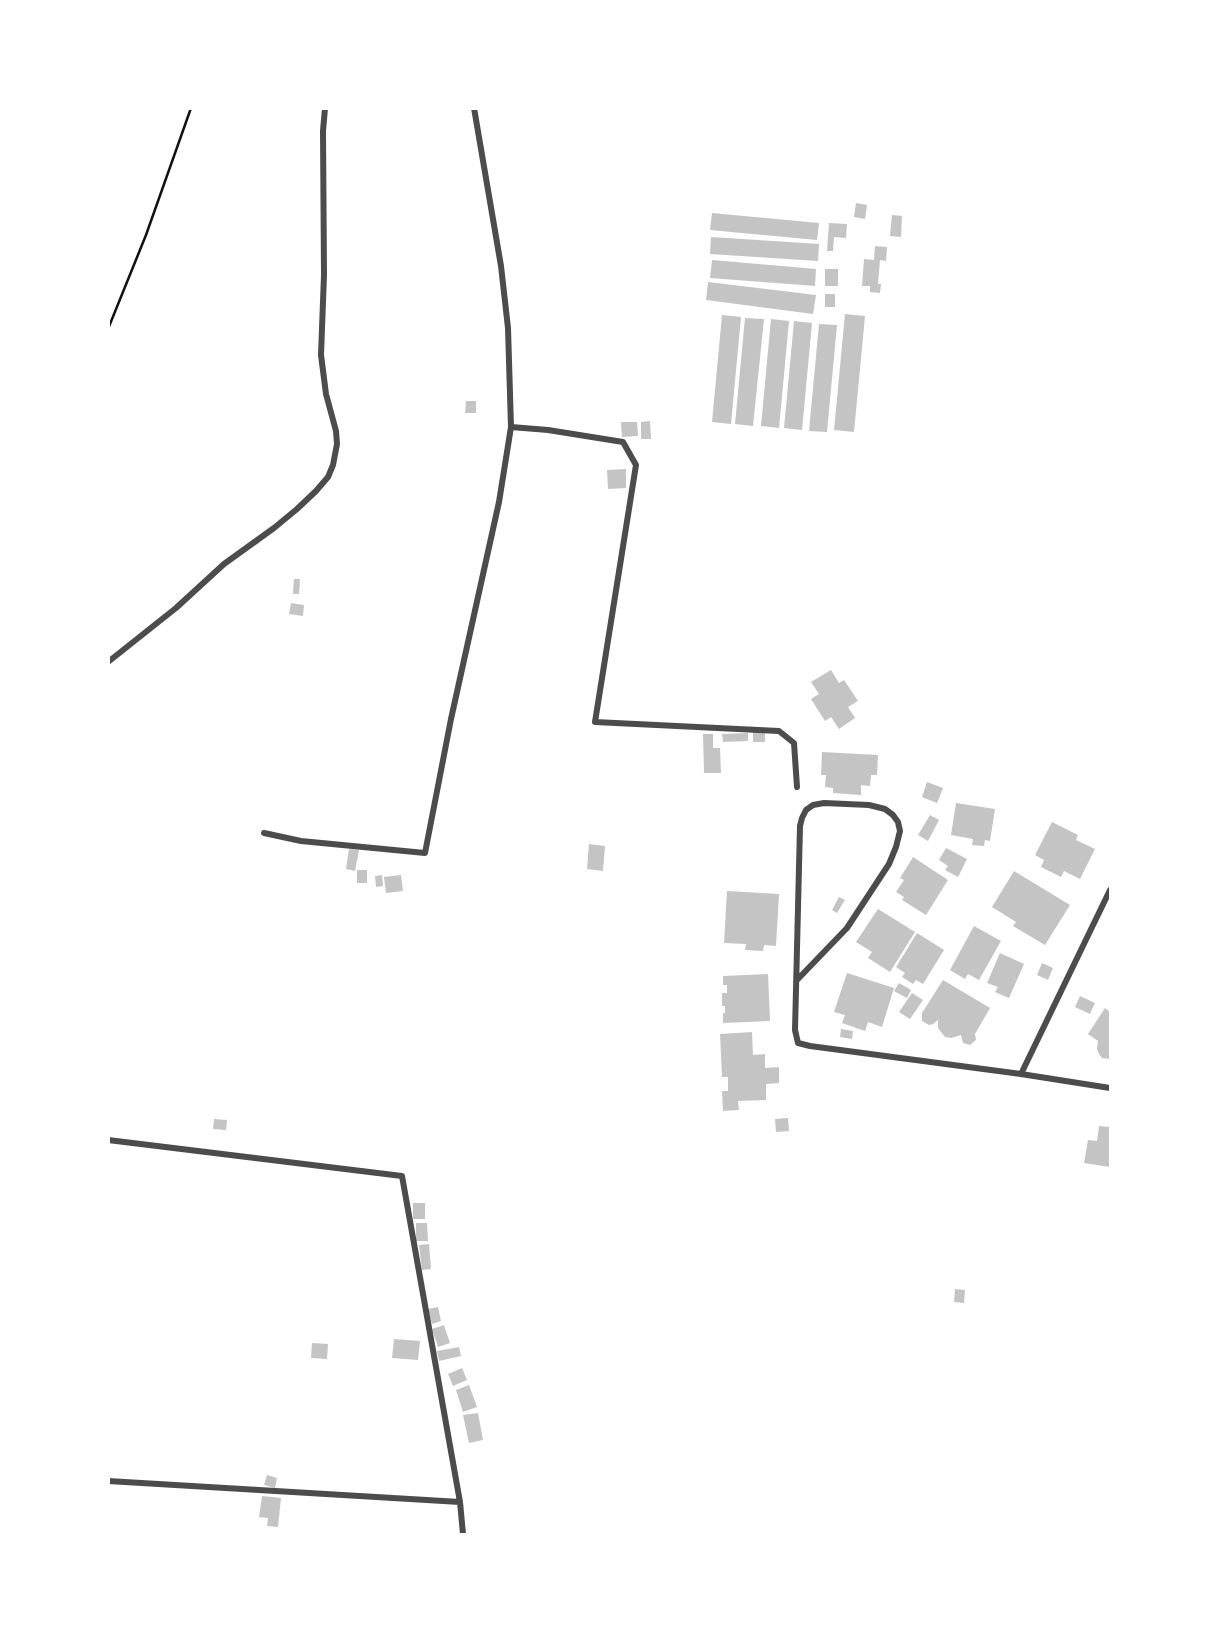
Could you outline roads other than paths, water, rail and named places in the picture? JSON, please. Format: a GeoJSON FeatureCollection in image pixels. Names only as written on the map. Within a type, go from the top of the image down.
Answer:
{"type":"FeatureCollection","features":[{"type":"Feature","properties":{"kind":"street"},"geometry":{"type":"LineString","coordinates":[[108,662],[176,608],[224,564],[297,509],[328,477],[334,465],[336,432],[326,394],[321,355],[325,108]]}},
{"type":"Feature","properties":{"kind":"street"},"geometry":{"type":"LineString","coordinates":[[264,833],[301,841],[425,853],[451,719],[499,502],[511,427],[508,328],[501,266],[474,108]]}},
{"type":"Feature","properties":{"kind":"street"},"geometry":{"type":"LineString","coordinates":[[511,427],[623,442],[636,465],[595,722],[779,731],[794,743],[797,787]]}},
{"type":"Feature","properties":{"kind":"street"},"geometry":{"type":"LineString","coordinates":[[797,980],[847,928],[889,864],[900,831],[898,822],[885,809],[869,805],[813,805],[806,810],[800,826],[795,1034],[798,1043],[1111,1088]]}},
{"type":"Feature","properties":{"kind":"street"},"geometry":{"type":"LineString","coordinates":[[1021,1074],[1111,890]]}},
{"type":"Feature","properties":{"kind":"street"},"geometry":{"type":"LineString","coordinates":[[108,1140],[402,1176],[460,1502],[463,1535]]}},
{"type":"Feature","properties":{"kind":"street"},"geometry":{"type":"LineString","coordinates":[[108,1481],[460,1502]]}}]}
